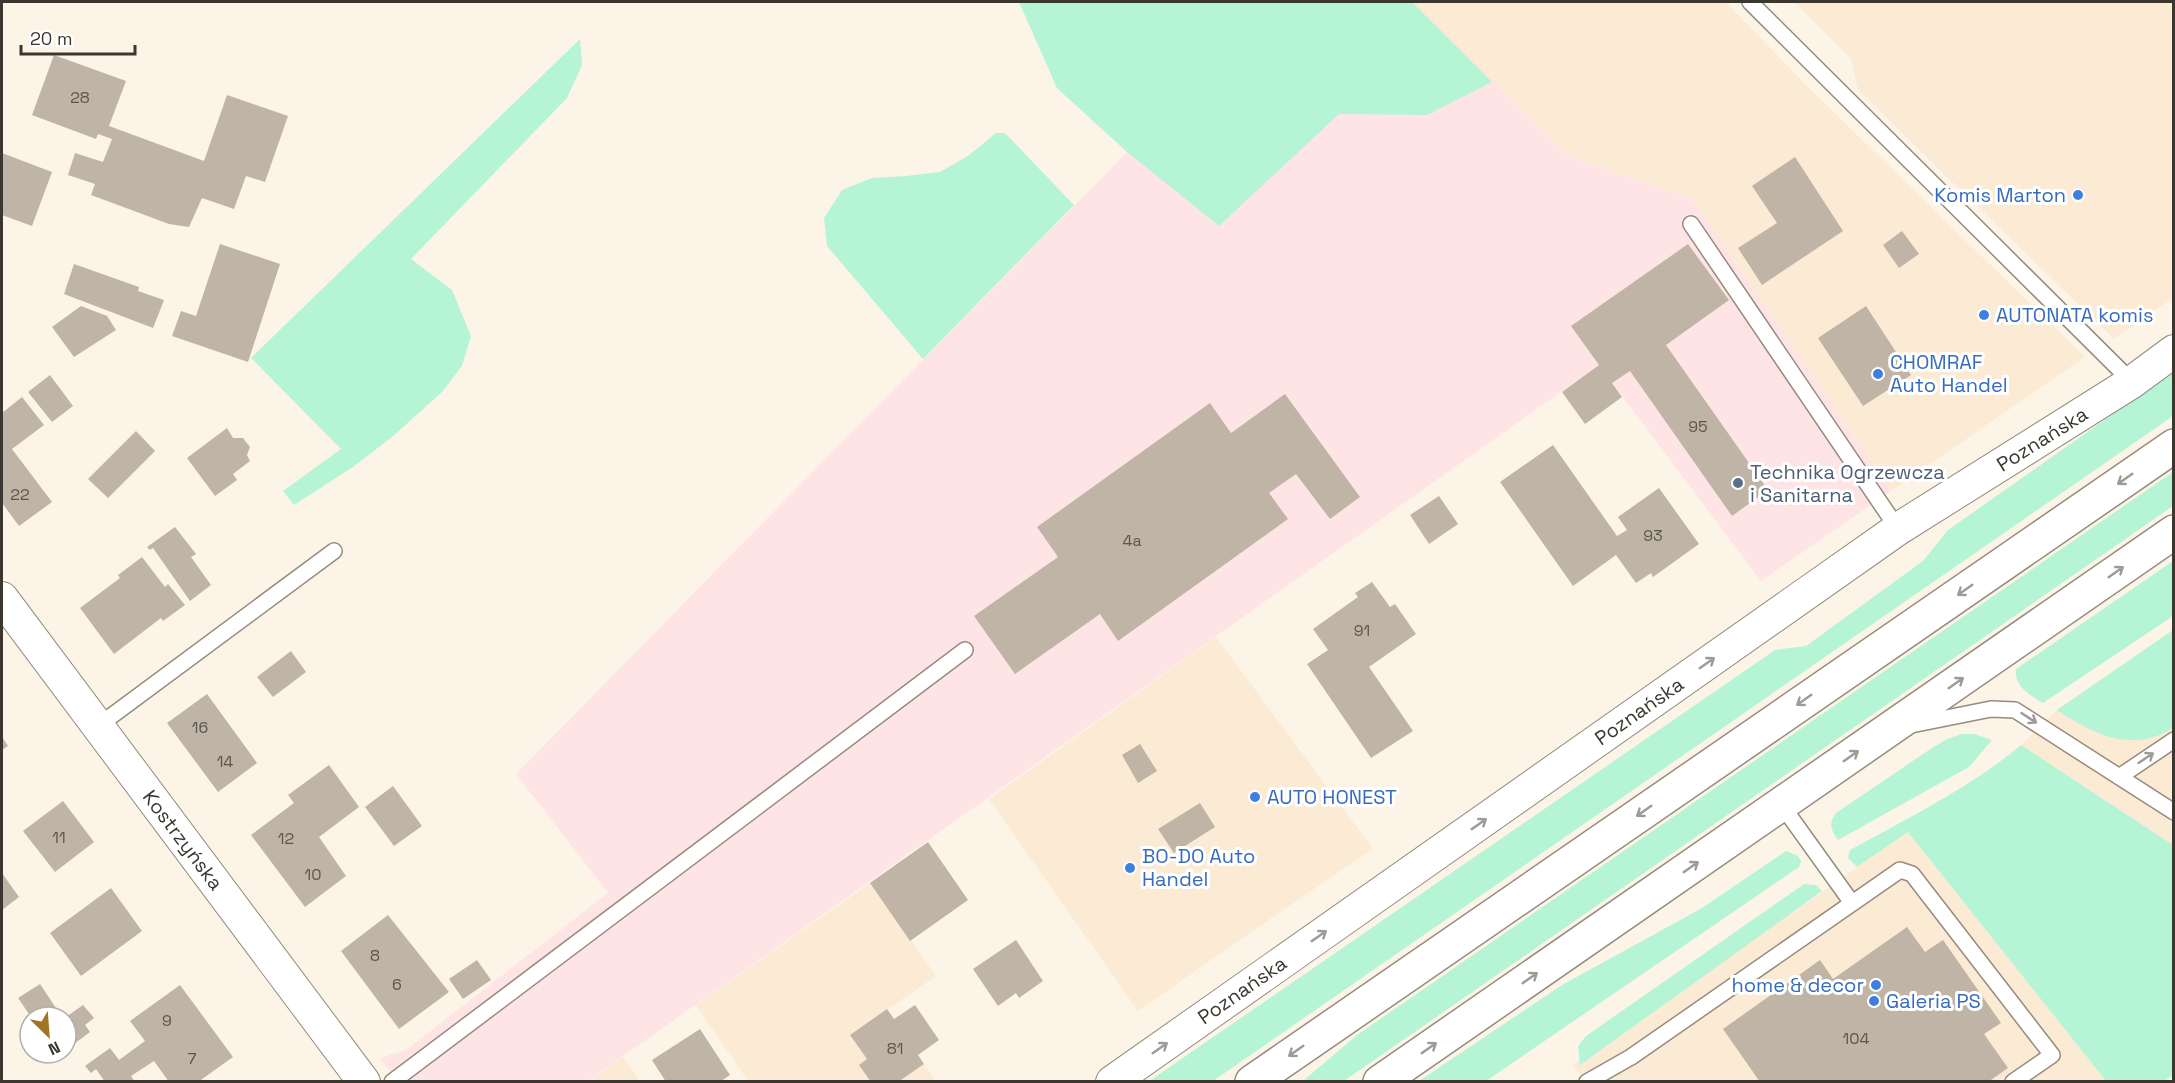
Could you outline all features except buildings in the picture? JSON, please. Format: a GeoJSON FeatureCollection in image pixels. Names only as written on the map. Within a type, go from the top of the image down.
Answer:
{"type":"FeatureCollection","features":[{"type":"Feature","properties":{"kind":"main road"},"geometry":{"type":"LineString","coordinates":[[1252,1082],[2174,446]]}},
{"type":"Feature","properties":{"kind":"main road"},"geometry":{"type":"LineString","coordinates":[[1380,1082],[2174,532]]}},
{"type":"Feature","properties":{"kind":"street","name":"Poznańska"},"geometry":{"type":"LineString","coordinates":[[1112,1082],[1898,529],[2132,382],[2174,351]]}},
{"type":"Feature","properties":{"kind":"street","name":"Kostrzyńska"},"geometry":{"type":"LineString","coordinates":[[2,598],[364,1082]]}},
{"type":"Feature","properties":{"kind":"lane"},"geometry":{"type":"LineString","coordinates":[[1750,2],[2132,382]]}},
{"type":"Feature","properties":{"kind":"lane"},"geometry":{"type":"LineString","coordinates":[[1691,224],[1898,529]]}},
{"type":"Feature","properties":{"kind":"lane"},"geometry":{"type":"LineString","coordinates":[[98,726],[334,551]]}},
{"type":"Feature","properties":{"kind":"lane"},"geometry":{"type":"LineString","coordinates":[[392,1082],[965,650]]}},
{"type":"Feature","properties":{"kind":"lane"},"geometry":{"type":"LineString","coordinates":[[1891,729],[1991,710],[2015,710],[2119,777],[2170,805]]}},
{"type":"Feature","properties":{"kind":"lane"},"geometry":{"type":"LineString","coordinates":[[2119,777],[2174,740]]}},
{"type":"Feature","properties":{"kind":"lane"},"geometry":{"type":"LineString","coordinates":[[1781,804],[1852,903]]}},
{"type":"Feature","properties":{"kind":"lane"},"geometry":{"type":"LineString","coordinates":[[1587,1082],[1631,1057],[1900,870],[1912,874],[2052,1055],[2013,1082]]}},
{"type":"Feature","properties":{"kind":"shaded area"},"geometry":{"type":"Polygon","coordinates":[[[1019,2],[1412,2],[1566,155],[1693,199],[1891,491],[1761,581],[1599,365],[588,1081],[398,1081],[380,1058],[406,1050],[608,893],[516,774],[1127,152],[1057,88],[1019,2]]]}},
{"type":"Feature","properties":{"kind":"shaded area"},"geometry":{"type":"Polygon","coordinates":[[[1412,2],[1726,2],[1806,85],[2085,357],[1891,491],[1693,199],[1566,155],[1412,2]]]}},
{"type":"Feature","properties":{"kind":"shaded area"},"geometry":{"type":"Polygon","coordinates":[[[1794,2],[2173,2],[2173,298],[2114,339],[1858,90],[1851,59],[1794,2]]]}},
{"type":"Feature","properties":{"kind":"shaded area"},"geometry":{"type":"Polygon","coordinates":[[[2173,630],[2173,845],[2021,745],[2057,710],[2173,630]]]}},
{"type":"Feature","properties":{"kind":"shaded area"},"geometry":{"type":"Polygon","coordinates":[[[1216,637],[1373,849],[1138,1011],[989,799],[1216,637]]]}},
{"type":"Feature","properties":{"kind":"shaded area"},"geometry":{"type":"Polygon","coordinates":[[[1908,832],[2106,1081],[1585,1082],[1573,1065],[1908,832]]]}},
{"type":"Feature","properties":{"kind":"shaded area"},"geometry":{"type":"Polygon","coordinates":[[[870,883],[936,976],[850,1035],[867,1059],[859,1065],[871,1081],[748,1081],[696,1005],[870,883]]]}},
{"type":"Feature","properties":{"kind":"shaded area"},"geometry":{"type":"Polygon","coordinates":[[[623,1057],[640,1081],[588,1082],[623,1057]]]}},
{"type":"Feature","properties":{"kind":"shaded area"},"geometry":{"type":"Polygon","coordinates":[[[924,1064],[936,1081],[898,1082],[924,1064]]]}},
{"type":"Feature","properties":{"kind":"green space"},"geometry":{"type":"Polygon","coordinates":[[[1019,2],[1412,2],[1492,82],[1427,115],[1339,114],[1219,226],[1127,152],[1057,88],[1019,2]]]}},
{"type":"Feature","properties":{"kind":"green space"},"geometry":{"type":"Polygon","coordinates":[[[580,39],[582,65],[567,98],[411,259],[452,290],[471,336],[462,366],[442,392],[392,437],[353,467],[294,505],[283,491],[341,449],[251,358],[580,39]]]}},
{"type":"Feature","properties":{"kind":"green space"},"geometry":{"type":"Polygon","coordinates":[[[996,133],[1005,133],[1074,205],[923,359],[827,246],[824,218],[842,190],[872,178],[940,172],[968,156],[996,133]]]}},
{"type":"Feature","properties":{"kind":"green space"},"geometry":{"type":"Polygon","coordinates":[[[2173,372],[2173,416],[1213,1081],[1148,1082],[1775,650],[1806,646],[1923,561],[1948,530],[2173,372]]]}},
{"type":"Feature","properties":{"kind":"green space"},"geometry":{"type":"Polygon","coordinates":[[[2173,472],[2173,506],[1344,1081],[1303,1081],[1357,1035],[2173,472]]]}},
{"type":"Feature","properties":{"kind":"green space"},"geometry":{"type":"Polygon","coordinates":[[[2173,561],[2173,616],[2043,703],[2020,686],[2016,669],[2173,561]]]}},
{"type":"Feature","properties":{"kind":"green space"},"geometry":{"type":"Polygon","coordinates":[[[2173,630],[2173,728],[2158,736],[2143,740],[2113,738],[2085,727],[2057,710],[2173,630]]]}},
{"type":"Feature","properties":{"kind":"green space"},"geometry":{"type":"Polygon","coordinates":[[[1962,734],[1974,734],[1992,740],[1969,767],[1838,840],[1831,826],[1836,813],[1926,752],[1947,739],[1962,734]]]}},
{"type":"Feature","properties":{"kind":"green space"},"geometry":{"type":"Polygon","coordinates":[[[2021,745],[2173,845],[2174,1075],[2164,1081],[2106,1081],[1908,832],[1857,867],[1848,858],[1850,850],[1960,789],[2021,745]]]}},
{"type":"Feature","properties":{"kind":"green space"},"geometry":{"type":"Polygon","coordinates":[[[1786,851],[1798,856],[1801,861],[1799,867],[1486,1081],[1419,1081],[1562,985],[1702,908],[1786,851]]]}},
{"type":"Feature","properties":{"kind":"green space"},"geometry":{"type":"Polygon","coordinates":[[[1804,884],[1816,885],[1822,891],[1580,1065],[1578,1046],[1586,1036],[1804,884]]]}},
{"type":"Feature","properties":{"kind":"place","name":"Komis Marton"},"geometry":{"type":"Point","coordinates":[2078,195]}},
{"type":"Feature","properties":{"kind":"place","name":"AUTONATA komis"},"geometry":{"type":"Point","coordinates":[1984,315]}},
{"type":"Feature","properties":{"kind":"place","name":"CHOMRAF Auto Handel"},"geometry":{"type":"Point","coordinates":[1878,374]}},
{"type":"Feature","properties":{"kind":"place","name":"Technika Ogrzewcza i Sanitarna"},"geometry":{"type":"Point","coordinates":[1738,483]}},
{"type":"Feature","properties":{"kind":"place","name":"AUTO HONEST"},"geometry":{"type":"Point","coordinates":[1255,797]}},
{"type":"Feature","properties":{"kind":"place","name":"BO-DO Auto Handel"},"geometry":{"type":"Point","coordinates":[1130,868]}},
{"type":"Feature","properties":{"kind":"place","name":"home & decor"},"geometry":{"type":"Point","coordinates":[1876,985]}},
{"type":"Feature","properties":{"kind":"place","name":"Galeria PS"},"geometry":{"type":"Point","coordinates":[1874,1001]}}]}
